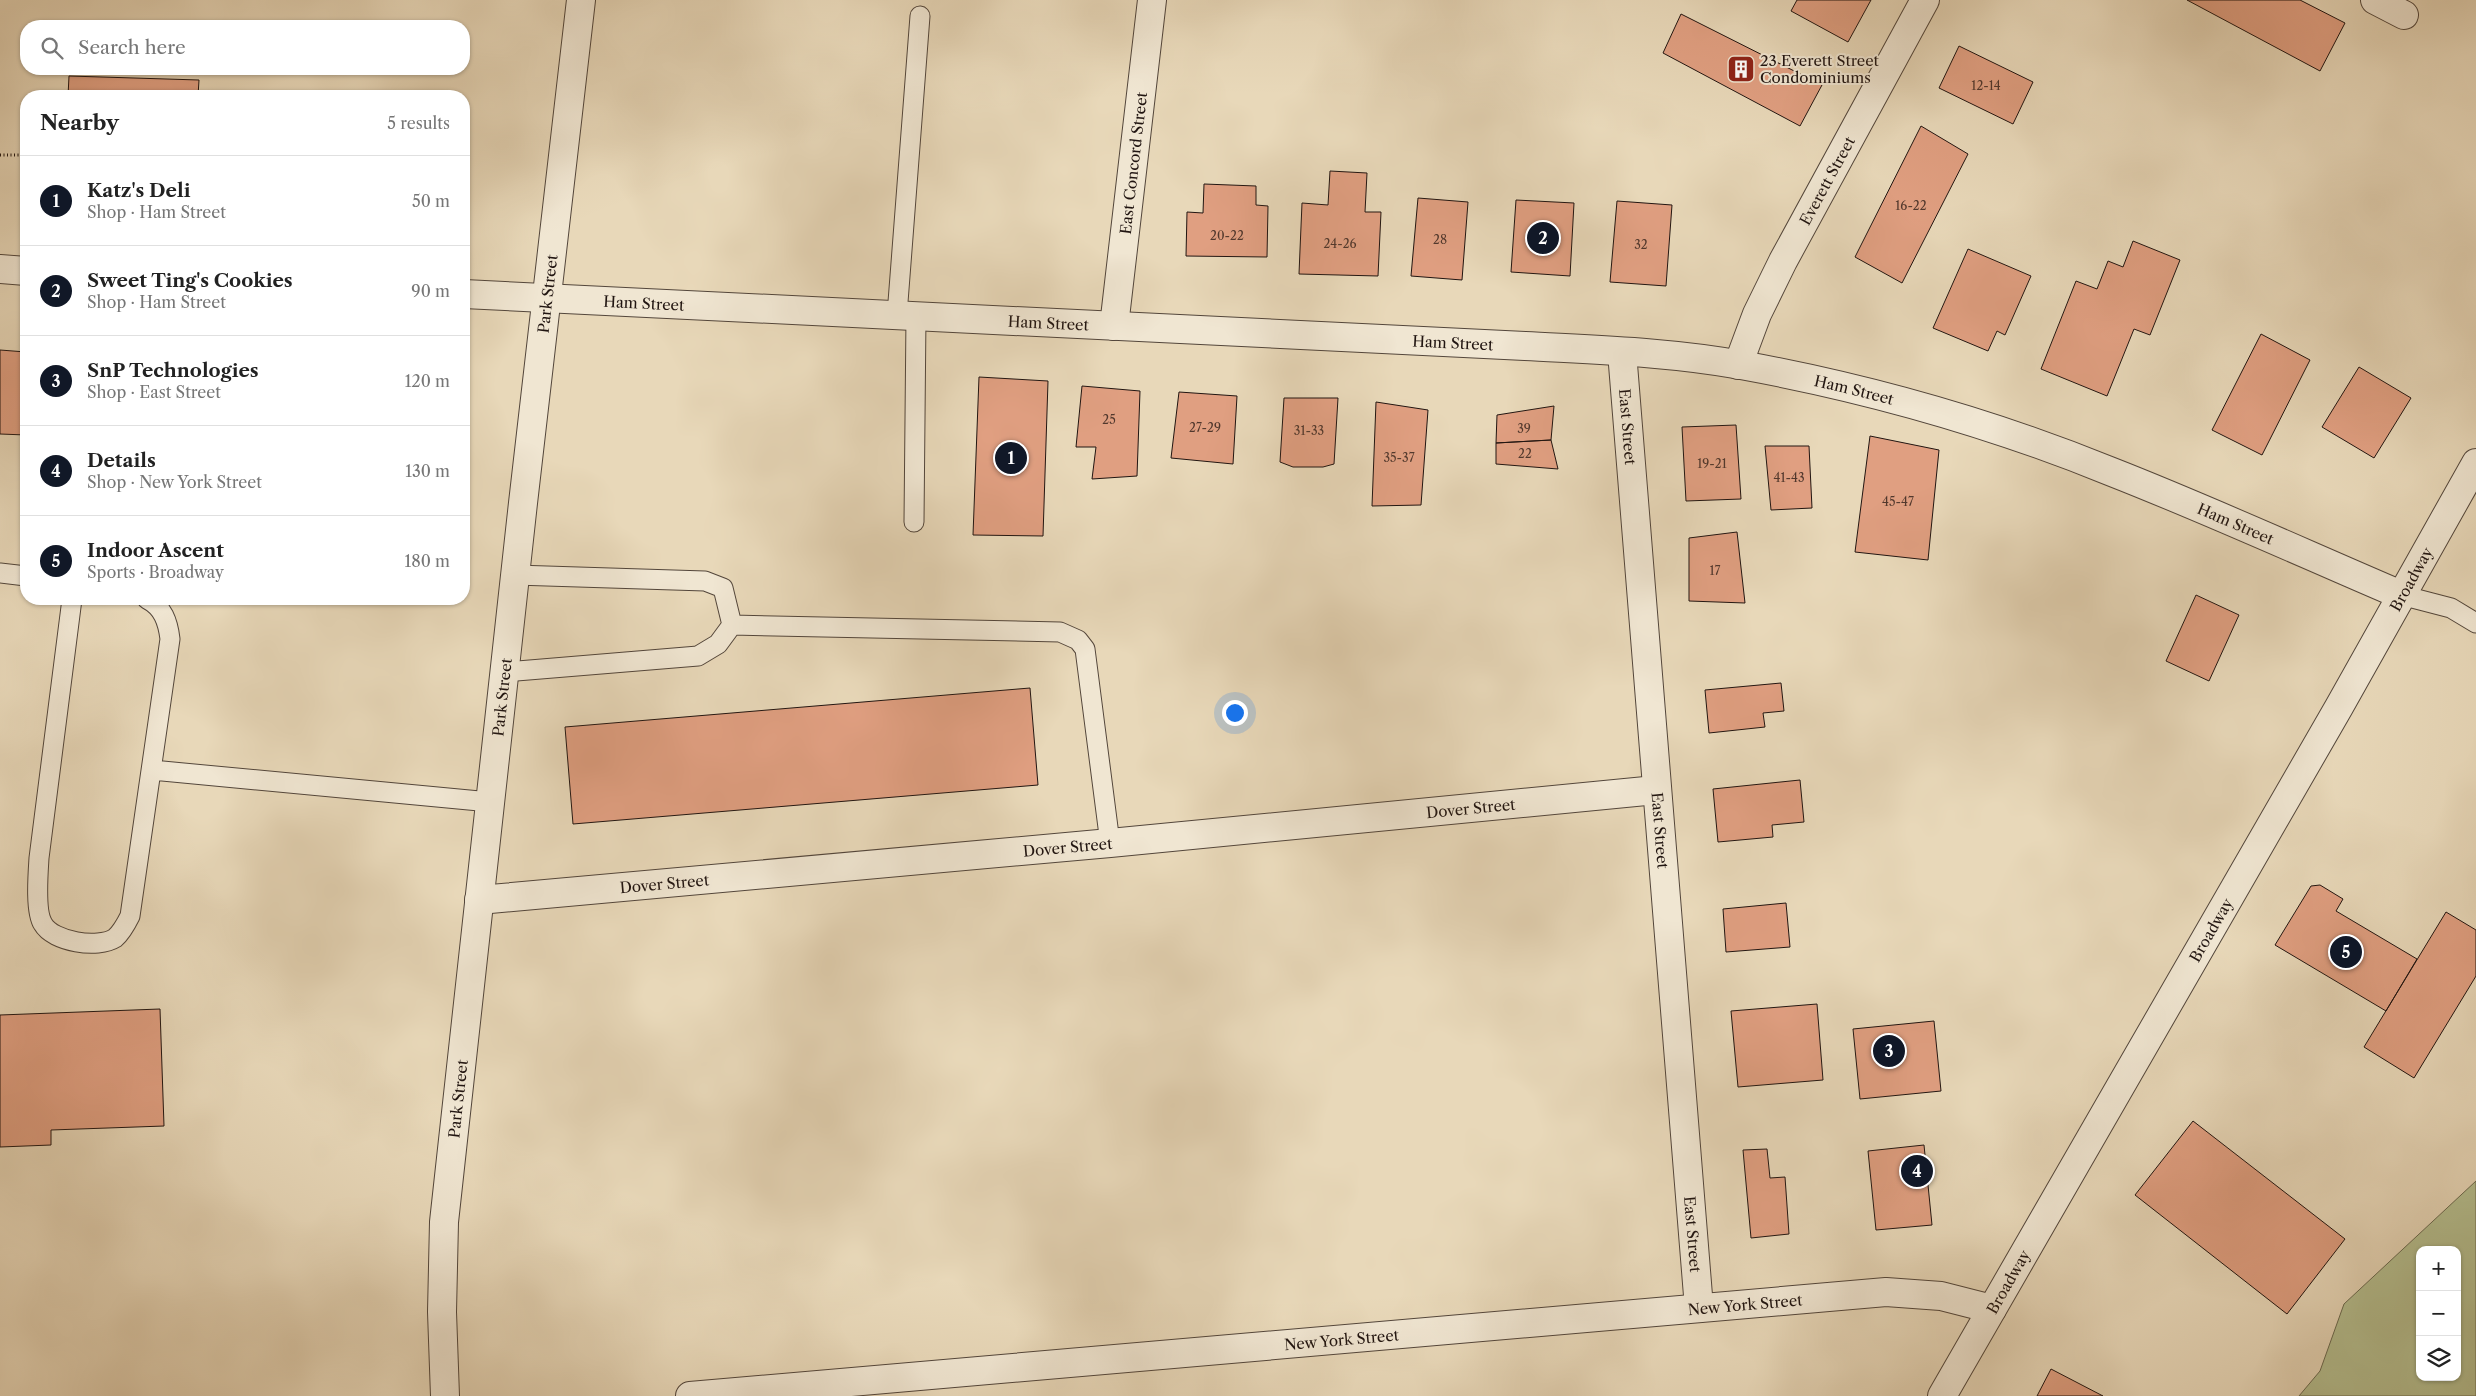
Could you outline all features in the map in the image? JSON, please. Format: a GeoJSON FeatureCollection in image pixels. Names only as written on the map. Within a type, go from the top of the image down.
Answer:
{"type":"FeatureCollection","features":[{"type":"Feature","properties":{"kind":"street","name":"Park Street"},"geometry":{"type":"LineString","coordinates":[[445,1396],[442,1312],[444,1222],[504,672],[581,0]]}},
{"type":"Feature","properties":{"kind":"street","name":"East Concord Street"},"geometry":{"type":"LineString","coordinates":[[1114,326],[1152,0]]}},
{"type":"Feature","properties":{"kind":"street","name":"Everett Street"},"geometry":{"type":"LineString","coordinates":[[1738,364],[1757,314],[1783,261],[1925,0]]}},
{"type":"Feature","properties":{"kind":"street"},"geometry":{"type":"LineString","coordinates":[[2375,0],[2404,15]]}},
{"type":"Feature","properties":{"kind":"street"},"geometry":{"type":"LineString","coordinates":[[0,269],[20,271]]}},
{"type":"Feature","properties":{"kind":"street","name":"Ham Street"},"geometry":{"type":"LineString","coordinates":[[470,294],[1622,352],[1738,364],[1815,380],[1936,412],[2031,442],[2112,472],[2401,595]]}},
{"type":"Feature","properties":{"kind":"street","name":"East Street"},"geometry":{"type":"LineString","coordinates":[[1622,352],[1699,1308]]}},
{"type":"Feature","properties":{"kind":"street","name":"Broadway"},"geometry":{"type":"LineString","coordinates":[[1942,1396],[2339,707],[2476,464]]}},
{"type":"Feature","properties":{"kind":"street","name":"Dover Street"},"geometry":{"type":"LineString","coordinates":[[479,900],[1110,843],[1656,790]]}},
{"type":"Feature","properties":{"kind":"street","name":"New York Street"},"geometry":{"type":"LineString","coordinates":[[690,1396],[1886,1292],[1941,1296],[1992,1309]]}},
{"type":"Feature","properties":{"kind":"lane"},"geometry":{"type":"LineString","coordinates":[[914,522],[906,316],[920,16]]}},
{"type":"Feature","properties":{"kind":"lane"},"geometry":{"type":"LineString","coordinates":[[0,573],[20,575]]}},
{"type":"Feature","properties":{"kind":"lane"},"geometry":{"type":"LineString","coordinates":[[504,672],[698,656],[718,644],[732,624],[729,604],[723,588],[705,581],[515,575]]}},
{"type":"Feature","properties":{"kind":"lane"},"geometry":{"type":"LineString","coordinates":[[2401,595],[2451,608],[2476,622]]}},
{"type":"Feature","properties":{"kind":"lane"},"geometry":{"type":"LineString","coordinates":[[71,605],[39,858],[38,894],[42,924],[54,935],[71,942],[94,942],[114,939],[123,930],[130,916],[170,639],[168,621],[157,605]]}},
{"type":"Feature","properties":{"kind":"lane"},"geometry":{"type":"LineString","coordinates":[[732,624],[1060,632],[1078,640],[1085,648],[1089,670],[1110,843]]}},
{"type":"Feature","properties":{"kind":"lane"},"geometry":{"type":"LineString","coordinates":[[152,770],[490,802]]}},
{"type":"Feature","properties":{"kind":"path"},"geometry":{"type":"LineString","coordinates":[[0,154],[20,155]]}},
{"type":"Feature","properties":{"kind":"green space"},"geometry":{"type":"Polygon","coordinates":[[[2476,1181],[2476,1396],[2299,1396],[2320,1371],[2344,1304],[2476,1181]]]}},
{"type":"Feature","properties":{"kind":"building"},"geometry":{"type":"Polygon","coordinates":[[[1797,0],[1871,0],[1848,42],[1791,11],[1797,0]]]}},
{"type":"Feature","properties":{"kind":"building"},"geometry":{"type":"Polygon","coordinates":[[[2187,0],[2300,0],[2345,23],[2320,71],[2187,0]]]}},
{"type":"Feature","properties":{"kind":"building","name":"23 Everett Street Condominiums"},"geometry":{"type":"Polygon","coordinates":[[[1681,14],[1822,85],[1800,126],[1663,53],[1681,14]]]}},
{"type":"Feature","properties":{"kind":"building"},"geometry":{"type":"Polygon","coordinates":[[[1959,46],[2033,82],[2013,124],[1939,88],[1959,46]]]}},
{"type":"Feature","properties":{"kind":"building"},"geometry":{"type":"Polygon","coordinates":[[[69,76],[199,80],[198,90],[68,90],[69,76]]]}},
{"type":"Feature","properties":{"kind":"building"},"geometry":{"type":"Polygon","coordinates":[[[1921,126],[1968,154],[1902,283],[1855,257],[1921,126]]]}},
{"type":"Feature","properties":{"kind":"building"},"geometry":{"type":"Polygon","coordinates":[[[1330,171],[1367,173],[1365,212],[1381,212],[1378,276],[1299,274],[1302,203],[1328,205],[1330,171]]]}},
{"type":"Feature","properties":{"kind":"building"},"geometry":{"type":"Polygon","coordinates":[[[1204,184],[1256,186],[1256,205],[1268,206],[1267,257],[1186,256],[1187,212],[1203,213],[1204,184]]]}},
{"type":"Feature","properties":{"kind":"building"},"geometry":{"type":"Polygon","coordinates":[[[1418,198],[1468,202],[1462,280],[1411,276],[1418,198]]]}},
{"type":"Feature","properties":{"kind":"building"},"geometry":{"type":"Polygon","coordinates":[[[1516,200],[1574,203],[1570,276],[1511,272],[1516,200]]]}},
{"type":"Feature","properties":{"kind":"building"},"geometry":{"type":"Polygon","coordinates":[[[1617,201],[1672,205],[1666,286],[1610,282],[1617,201]]]}},
{"type":"Feature","properties":{"kind":"building"},"geometry":{"type":"Polygon","coordinates":[[[2133,241],[2180,260],[2150,335],[2134,329],[2107,396],[2041,369],[2076,281],[2097,289],[2108,261],[2123,267],[2133,241]]]}},
{"type":"Feature","properties":{"kind":"building"},"geometry":{"type":"Polygon","coordinates":[[[1968,249],[2031,276],[2005,335],[1997,331],[1988,351],[1933,328],[1968,249]]]}},
{"type":"Feature","properties":{"kind":"building"},"geometry":{"type":"Polygon","coordinates":[[[2261,334],[2310,360],[2262,455],[2212,430],[2261,334]]]}},
{"type":"Feature","properties":{"kind":"building"},"geometry":{"type":"Polygon","coordinates":[[[0,350],[20,352],[20,435],[0,434],[0,350]]]}},
{"type":"Feature","properties":{"kind":"building"},"geometry":{"type":"Polygon","coordinates":[[[2359,367],[2411,398],[2374,458],[2322,427],[2359,367]]]}},
{"type":"Feature","properties":{"kind":"building"},"geometry":{"type":"Polygon","coordinates":[[[979,377],[1048,381],[1043,536],[973,535],[979,377]]]}},
{"type":"Feature","properties":{"kind":"building"},"geometry":{"type":"Polygon","coordinates":[[[1082,386],[1140,391],[1137,476],[1092,479],[1096,447],[1076,447],[1082,386]]]}},
{"type":"Feature","properties":{"kind":"building"},"geometry":{"type":"Polygon","coordinates":[[[1179,392],[1237,396],[1233,464],[1171,458],[1179,392]]]}},
{"type":"Feature","properties":{"kind":"building"},"geometry":{"type":"Polygon","coordinates":[[[1284,398],[1338,398],[1334,464],[1323,467],[1293,467],[1280,462],[1284,398]]]}},
{"type":"Feature","properties":{"kind":"building"},"geometry":{"type":"Polygon","coordinates":[[[1376,402],[1428,410],[1421,505],[1372,506],[1376,402]]]}},
{"type":"Feature","properties":{"kind":"building"},"geometry":{"type":"Polygon","coordinates":[[[1554,406],[1551,440],[1496,443],[1497,415],[1554,406]]]}},
{"type":"Feature","properties":{"kind":"building"},"geometry":{"type":"Polygon","coordinates":[[[1736,425],[1741,499],[1686,501],[1682,427],[1736,425]]]}},
{"type":"Feature","properties":{"kind":"building"},"geometry":{"type":"Polygon","coordinates":[[[1870,436],[1939,450],[1928,560],[1855,552],[1870,436]]]}},
{"type":"Feature","properties":{"kind":"building"},"geometry":{"type":"Polygon","coordinates":[[[1551,440],[1558,469],[1496,464],[1496,443],[1551,440]]]}},
{"type":"Feature","properties":{"kind":"building"},"geometry":{"type":"Polygon","coordinates":[[[1765,446],[1809,446],[1812,508],[1771,510],[1765,446]]]}},
{"type":"Feature","properties":{"kind":"building"},"geometry":{"type":"Polygon","coordinates":[[[1737,532],[1745,603],[1689,601],[1689,538],[1737,532]]]}},
{"type":"Feature","properties":{"kind":"building"},"geometry":{"type":"Polygon","coordinates":[[[2196,595],[2239,615],[2209,681],[2166,661],[2196,595]]]}},
{"type":"Feature","properties":{"kind":"building"},"geometry":{"type":"Polygon","coordinates":[[[1781,683],[1784,711],[1763,713],[1765,727],[1709,733],[1705,690],[1781,683]]]}},
{"type":"Feature","properties":{"kind":"building"},"geometry":{"type":"Polygon","coordinates":[[[1030,688],[1038,785],[573,824],[565,727],[1030,688]]]}},
{"type":"Feature","properties":{"kind":"building"},"geometry":{"type":"Polygon","coordinates":[[[1800,780],[1804,822],[1772,825],[1773,837],[1718,842],[1713,789],[1800,780]]]}},
{"type":"Feature","properties":{"kind":"building"},"geometry":{"type":"Polygon","coordinates":[[[2320,885],[2343,899],[2336,911],[2417,959],[2386,1011],[2275,945],[2311,886],[2320,885]]]}},
{"type":"Feature","properties":{"kind":"building"},"geometry":{"type":"Polygon","coordinates":[[[1786,903],[1790,947],[1726,952],[1723,909],[1786,903]]]}},
{"type":"Feature","properties":{"kind":"building"},"geometry":{"type":"Polygon","coordinates":[[[2446,912],[2476,930],[2476,976],[2414,1078],[2364,1047],[2446,912]]]}},
{"type":"Feature","properties":{"kind":"building"},"geometry":{"type":"Polygon","coordinates":[[[1817,1004],[1823,1080],[1738,1087],[1731,1011],[1817,1004]]]}},
{"type":"Feature","properties":{"kind":"building"},"geometry":{"type":"Polygon","coordinates":[[[160,1009],[164,1126],[51,1130],[51,1145],[0,1147],[0,1015],[160,1009]]]}},
{"type":"Feature","properties":{"kind":"building"},"geometry":{"type":"Polygon","coordinates":[[[1934,1021],[1941,1091],[1860,1099],[1853,1029],[1934,1021]]]}},
{"type":"Feature","properties":{"kind":"building"},"geometry":{"type":"Polygon","coordinates":[[[2193,1121],[2345,1239],[2287,1314],[2135,1195],[2193,1121]]]}},
{"type":"Feature","properties":{"kind":"building"},"geometry":{"type":"Polygon","coordinates":[[[1924,1145],[1932,1225],[1876,1230],[1868,1151],[1924,1145]]]}},
{"type":"Feature","properties":{"kind":"building"},"geometry":{"type":"Polygon","coordinates":[[[1767,1149],[1770,1178],[1785,1177],[1789,1234],[1751,1238],[1743,1150],[1767,1149]]]}},
{"type":"Feature","properties":{"kind":"building"},"geometry":{"type":"Polygon","coordinates":[[[2051,1369],[2103,1396],[2037,1396],[2051,1369]]]}},
{"type":"Feature","properties":{"kind":"place","name":"23 Everett Street Condominiums"},"geometry":{"type":"Point","coordinates":[1741,69]}},
{"type":"Feature","properties":{"kind":"place","name":"Sweet Ting's Cookies"},"geometry":{"type":"Point","coordinates":[1543,238]}},
{"type":"Feature","properties":{"kind":"place","name":"Katz's Deli"},"geometry":{"type":"Point","coordinates":[1011,458]}},
{"type":"Feature","properties":{"kind":"place","name":"Indoor Ascent"},"geometry":{"type":"Point","coordinates":[2346,952]}},
{"type":"Feature","properties":{"kind":"place","name":"SnP Technologies"},"geometry":{"type":"Point","coordinates":[1889,1051]}},
{"type":"Feature","properties":{"kind":"place","name":"Details"},"geometry":{"type":"Point","coordinates":[1917,1171]}}]}
